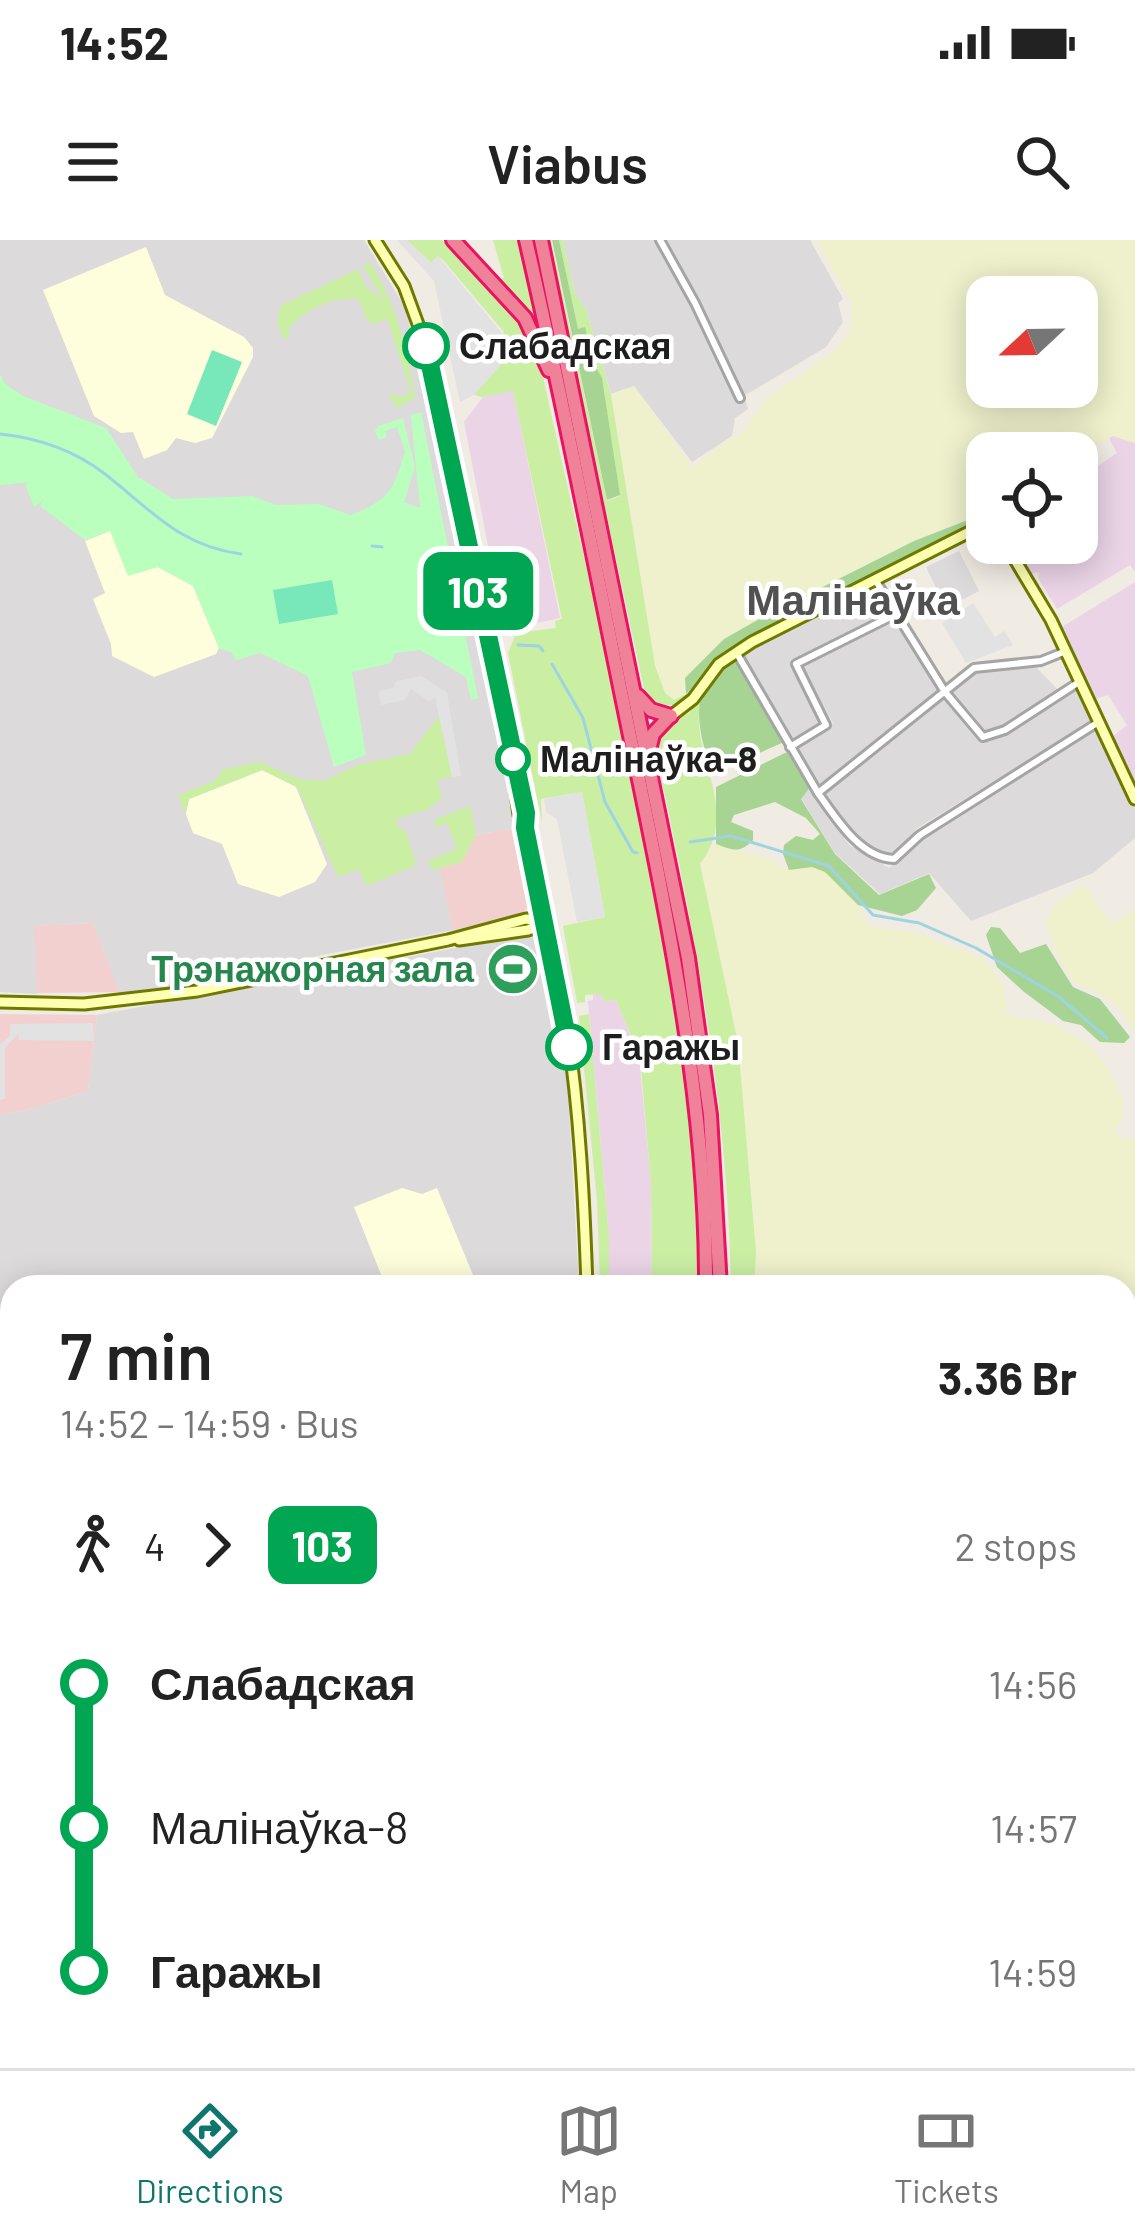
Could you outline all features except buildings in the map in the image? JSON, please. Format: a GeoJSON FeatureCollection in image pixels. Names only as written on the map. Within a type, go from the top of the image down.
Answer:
{"type":"FeatureCollection","features":[{"type":"Feature","properties":{"kind":"highway"},"geometry":{"type":"LineString","coordinates":[[453,240],[525,318],[565,410]]}},
{"type":"Feature","properties":{"kind":"highway"},"geometry":{"type":"LineString","coordinates":[[526,240],[673,915],[696,1110],[705,1275]]}},
{"type":"Feature","properties":{"kind":"highway"},"geometry":{"type":"LineString","coordinates":[[541,240],[647,758],[710,1115],[719,1275]]}},
{"type":"Feature","properties":{"kind":"highway"},"geometry":{"type":"LineString","coordinates":[[633,686],[646,707],[671,716],[653,734],[647,758]]}},
{"type":"Feature","properties":{"kind":"street"},"geometry":{"type":"LineString","coordinates":[[376,240],[406,292],[426,346],[514,766],[513,784],[546,922],[575,1097],[586,1275]]}},
{"type":"Feature","properties":{"kind":"street"},"geometry":{"type":"LineString","coordinates":[[660,240],[740,398]]}},
{"type":"Feature","properties":{"kind":"street"},"geometry":{"type":"LineString","coordinates":[[671,716],[736,652],[966,533]]}},
{"type":"Feature","properties":{"kind":"street"},"geometry":{"type":"LineString","coordinates":[[1017,564],[1066,651],[1135,799]]}},
{"type":"Feature","properties":{"kind":"street"},"geometry":{"type":"LineString","coordinates":[[875,580],[945,692],[974,730],[989,738],[1078,682]]}},
{"type":"Feature","properties":{"kind":"street"},"geometry":{"type":"LineString","coordinates":[[790,747],[826,725],[796,664],[895,616]]}},
{"type":"Feature","properties":{"kind":"street"},"geometry":{"type":"LineString","coordinates":[[818,793],[974,668],[1041,661],[1066,651]]}},
{"type":"Feature","properties":{"kind":"street"},"geometry":{"type":"LineString","coordinates":[[736,652],[818,793],[847,833],[881,858],[894,859],[920,835],[1097,723]]}},
{"type":"Feature","properties":{"kind":"street"},"geometry":{"type":"LineString","coordinates":[[0,1002],[84,1004],[197,991],[448,940],[511,933],[546,922]]}},
{"type":"Feature","properties":{"kind":"shaded area","name":"Малінаўка-8"},"geometry":{"type":"Polygon","coordinates":[[[0,240],[364,240],[406,309],[508,771],[515,828],[476,835],[462,862],[441,868],[453,930],[296,960],[220,980],[119,993],[93,923],[35,926],[37,994],[0,992],[0,240]]]}},
{"type":"Feature","properties":{"kind":"shaded area"},"geometry":{"type":"Polygon","coordinates":[[[397,240],[407,240],[431,263],[438,256],[515,349],[474,395],[460,402],[434,281],[397,240]]]}},
{"type":"Feature","properties":{"kind":"shaded area"},"geometry":{"type":"Polygon","coordinates":[[[563,240],[810,240],[843,299],[838,303],[843,322],[826,347],[744,396],[748,409],[735,418],[732,436],[692,462],[634,386],[611,394],[586,310],[574,291],[563,240]]]}},
{"type":"Feature","properties":{"kind":"shaded area"},"geometry":{"type":"Polygon","coordinates":[[[817,240],[1135,240],[1135,443],[1113,436],[1098,445],[1098,432],[966,432],[966,520],[914,541],[724,639],[685,678],[686,694],[674,701],[665,693],[655,666],[611,394],[634,386],[692,467],[745,429],[766,399],[839,347],[851,330],[852,306],[817,240]]]}},
{"type":"Feature","properties":{"kind":"shaded area"},"geometry":{"type":"Polygon","coordinates":[[[146,247],[165,295],[244,337],[253,348],[253,357],[212,438],[195,443],[176,438],[167,450],[144,459],[133,432],[121,433],[94,416],[43,290],[146,247]]]}},
{"type":"Feature","properties":{"kind":"shaded area"},"geometry":{"type":"Polygon","coordinates":[[[513,390],[560,618],[537,623],[535,615],[509,620],[501,612],[464,422],[483,397],[513,390]]]}},
{"type":"Feature","properties":{"kind":"shaded area"},"geometry":{"type":"Polygon","coordinates":[[[1109,438],[1135,443],[1135,572],[1130,565],[1057,609],[1039,572],[1029,574],[1023,564],[1098,564],[1098,466],[1117,453],[1109,438]]]}},
{"type":"Feature","properties":{"kind":"shaded area"},"geometry":{"type":"Polygon","coordinates":[[[110,531],[193,586],[219,648],[216,654],[154,677],[112,656],[93,599],[105,593],[85,541],[110,531]]]}},
{"type":"Feature","properties":{"kind":"shaded area"},"geometry":{"type":"Polygon","coordinates":[[[959,551],[979,591],[946,608],[926,567],[959,551]]]}},
{"type":"Feature","properties":{"kind":"shaded area"},"geometry":{"type":"Polygon","coordinates":[[[1135,582],[1135,787],[1111,738],[1127,725],[1108,695],[1092,700],[1062,627],[1135,582]]]}},
{"type":"Feature","properties":{"kind":"shaded area"},"geometry":{"type":"Polygon","coordinates":[[[873,583],[889,613],[792,660],[825,721],[791,743],[743,659],[745,652],[873,583]]]}},
{"type":"Feature","properties":{"kind":"shaded area"},"geometry":{"type":"Polygon","coordinates":[[[973,603],[995,637],[1004,631],[1013,645],[966,663],[942,623],[973,603]]]}},
{"type":"Feature","properties":{"kind":"shaded area"},"geometry":{"type":"Polygon","coordinates":[[[894,619],[941,691],[818,787],[793,748],[833,723],[800,665],[894,619]]]}},
{"type":"Feature","properties":{"kind":"shaded area"},"geometry":{"type":"Polygon","coordinates":[[[1035,666],[1060,692],[990,734],[982,732],[951,692],[979,670],[1035,666]]]}},
{"type":"Feature","properties":{"kind":"shaded area"},"geometry":{"type":"Polygon","coordinates":[[[421,676],[447,693],[461,776],[452,777],[435,697],[430,702],[411,689],[405,700],[381,705],[378,691],[421,676]]]}},
{"type":"Feature","properties":{"kind":"shaded area"},"geometry":{"type":"Polygon","coordinates":[[[1077,688],[1092,721],[916,829],[907,844],[886,857],[849,832],[822,794],[945,696],[980,740],[988,742],[1077,688]]]}},
{"type":"Feature","properties":{"kind":"shaded area"},"geometry":{"type":"Polygon","coordinates":[[[1096,729],[1135,808],[1135,838],[1093,873],[971,921],[929,873],[880,894],[835,853],[801,798],[810,787],[849,845],[889,868],[926,836],[1096,729]]]}},
{"type":"Feature","properties":{"kind":"shaded area"},"geometry":{"type":"Polygon","coordinates":[[[262,770],[296,787],[327,864],[315,882],[279,897],[238,884],[222,844],[193,833],[186,814],[189,799],[262,770]]]}},
{"type":"Feature","properties":{"kind":"shaded area"},"geometry":{"type":"Polygon","coordinates":[[[582,792],[605,917],[577,922],[557,819],[546,812],[544,799],[582,792]]]}},
{"type":"Feature","properties":{"kind":"shaded area"},"geometry":{"type":"Polygon","coordinates":[[[515,828],[530,906],[520,915],[453,930],[440,868],[462,862],[476,835],[515,828]]]}},
{"type":"Feature","properties":{"kind":"shaded area"},"geometry":{"type":"Polygon","coordinates":[[[715,844],[771,859],[789,870],[812,867],[826,872],[858,905],[870,927],[913,932],[984,959],[1004,985],[1007,1012],[1049,1022],[1087,1042],[1123,1099],[1123,1116],[1115,1129],[1120,1139],[1135,1138],[1135,1275],[755,1275],[738,1043],[700,864],[715,844]]]}},
{"type":"Feature","properties":{"kind":"shaded area"},"geometry":{"type":"Polygon","coordinates":[[[1084,885],[1112,924],[1135,910],[1135,1034],[1107,998],[1072,981],[1055,953],[1046,920],[1056,903],[1084,885]]]}},
{"type":"Feature","properties":{"kind":"shaded area"},"geometry":{"type":"Polygon","coordinates":[[[93,923],[119,992],[37,993],[34,926],[93,923]]]}},
{"type":"Feature","properties":{"kind":"shaded area"},"geometry":{"type":"Polygon","coordinates":[[[537,934],[545,944],[567,1072],[578,1275],[0,1275],[0,1114],[88,1091],[97,1015],[537,934]]]}},
{"type":"Feature","properties":{"kind":"shaded area"},"geometry":{"type":"Polygon","coordinates":[[[593,994],[602,994],[603,1001],[616,1000],[639,1056],[651,1183],[652,1275],[609,1275],[588,1001],[593,994]]]}},
{"type":"Feature","properties":{"kind":"shaded area"},"geometry":{"type":"Polygon","coordinates":[[[0,1014],[97,1015],[88,1091],[0,1114],[0,1014]]]}},
{"type":"Feature","properties":{"kind":"shaded area"},"geometry":{"type":"Polygon","coordinates":[[[93,1023],[94,1041],[19,1040],[18,1034],[5,1048],[5,1099],[0,1100],[0,1044],[10,1036],[10,1024],[93,1023]]]}},
{"type":"Feature","properties":{"kind":"shaded area"},"geometry":{"type":"Polygon","coordinates":[[[402,1188],[422,1194],[437,1188],[473,1275],[381,1275],[354,1207],[402,1188]]]}},
{"type":"Feature","properties":{"kind":"green space"},"geometry":{"type":"Polygon","coordinates":[[[407,240],[442,240],[514,314],[541,367],[666,940],[684,1056],[699,1275],[652,1275],[651,1184],[640,1057],[616,1000],[603,1001],[602,994],[585,995],[585,1002],[577,1003],[563,926],[605,917],[582,792],[541,799],[542,823],[508,653],[516,633],[556,628],[555,621],[562,619],[513,391],[474,395],[504,332],[444,261],[438,256],[431,263],[407,240]]]}},
{"type":"Feature","properties":{"kind":"green space"},"geometry":{"type":"Polygon","coordinates":[[[493,240],[517,240],[541,336],[499,280],[504,278],[493,240]]]}},
{"type":"Feature","properties":{"kind":"green space"},"geometry":{"type":"Polygon","coordinates":[[[547,240],[551,240],[607,501],[620,496],[602,379],[578,331],[559,240],[563,240],[574,291],[586,310],[611,395],[655,666],[665,693],[674,700],[686,694],[729,654],[677,705],[655,705],[645,693],[547,240]]]}},
{"type":"Feature","properties":{"kind":"green space"},"geometry":{"type":"Polygon","coordinates":[[[552,240],[559,240],[578,329],[585,327],[602,378],[620,495],[607,500],[552,240]]]}},
{"type":"Feature","properties":{"kind":"green space"},"geometry":{"type":"Polygon","coordinates":[[[370,262],[394,311],[412,379],[415,398],[397,408],[389,395],[394,392],[398,398],[411,392],[387,319],[373,324],[359,300],[350,299],[310,311],[284,339],[277,323],[280,306],[358,269],[366,287],[384,301],[363,266],[370,262]]]}},
{"type":"Feature","properties":{"kind":"green space"},"geometry":{"type":"Polygon","coordinates":[[[212,350],[242,362],[216,426],[187,414],[212,350]]]}},
{"type":"Feature","properties":{"kind":"green space"},"geometry":{"type":"Polygon","coordinates":[[[0,374],[4,383],[23,396],[106,428],[138,477],[173,499],[252,496],[276,505],[319,504],[351,515],[374,504],[393,484],[405,451],[397,427],[385,431],[387,437],[379,440],[375,431],[403,418],[415,467],[404,502],[420,508],[411,415],[421,412],[478,698],[471,700],[466,677],[420,650],[395,653],[391,663],[352,672],[366,755],[334,767],[308,676],[260,653],[236,660],[219,648],[193,586],[158,567],[128,576],[110,531],[85,540],[40,506],[44,499],[34,507],[25,484],[30,482],[0,485],[0,374]]]}},
{"type":"Feature","properties":{"kind":"green space"},"geometry":{"type":"Polygon","coordinates":[[[966,521],[966,528],[728,652],[686,694],[685,678],[724,639],[914,541],[966,521]]]}},
{"type":"Feature","properties":{"kind":"green space"},"geometry":{"type":"Polygon","coordinates":[[[332,580],[338,614],[279,624],[273,590],[332,580]]]}},
{"type":"Feature","properties":{"kind":"green space"},"geometry":{"type":"Polygon","coordinates":[[[729,661],[739,664],[784,742],[712,774],[700,728],[701,699],[715,673],[729,661]]]}},
{"type":"Feature","properties":{"kind":"green space"},"geometry":{"type":"Polygon","coordinates":[[[705,689],[700,732],[717,820],[700,864],[738,1043],[755,1275],[730,1275],[716,1083],[655,749],[661,729],[689,713],[705,689]]]}},
{"type":"Feature","properties":{"kind":"green space"},"geometry":{"type":"Polygon","coordinates":[[[439,716],[452,776],[437,780],[442,798],[428,809],[396,819],[406,831],[416,865],[367,886],[359,869],[338,877],[297,787],[262,770],[189,799],[185,814],[178,795],[214,781],[224,769],[260,762],[299,779],[324,781],[360,764],[410,754],[439,716]]]}},
{"type":"Feature","properties":{"kind":"green space"},"geometry":{"type":"Polygon","coordinates":[[[789,751],[810,787],[801,799],[835,854],[879,895],[929,874],[936,888],[917,910],[902,916],[858,905],[825,872],[812,867],[789,870],[784,845],[796,836],[813,840],[820,834],[806,818],[775,802],[734,815],[731,822],[753,831],[753,840],[744,847],[736,850],[716,844],[716,787],[789,751]]]}},
{"type":"Feature","properties":{"kind":"green space"},"geometry":{"type":"Polygon","coordinates":[[[470,806],[476,835],[462,862],[432,870],[428,861],[457,849],[447,823],[433,828],[436,819],[470,806]]]}},
{"type":"Feature","properties":{"kind":"green space"},"geometry":{"type":"Polygon","coordinates":[[[991,927],[1000,928],[1020,953],[1046,944],[1073,987],[1100,999],[1130,1037],[1124,1043],[1100,1042],[1081,1025],[1063,1021],[1023,991],[997,967],[986,935],[991,927]]]}},
{"type":"Feature","properties":{"kind":"green space"},"geometry":{"type":"Polygon","coordinates":[[[589,1014],[609,1275],[600,1275],[579,1016],[589,1014]]]}},
{"type":"Feature","properties":{"kind":"waterway","name":"Малінаўка"},"geometry":{"type":"LineString","coordinates":[[0,434],[68,452],[183,534],[241,554]]}},
{"type":"Feature","properties":{"kind":"waterway","name":"Малінаўка"},"geometry":{"type":"LineString","coordinates":[[372,546],[382,547]]}},
{"type":"Feature","properties":{"kind":"waterway","name":"Малінаўка"},"geometry":{"type":"LineString","coordinates":[[518,645],[539,646],[543,651]]}},
{"type":"Feature","properties":{"kind":"waterway","name":"Малінаўка"},"geometry":{"type":"LineString","coordinates":[[552,664],[583,718],[605,802],[637,853]]}},
{"type":"Feature","properties":{"kind":"waterway","name":"Малінаўка"},"geometry":{"type":"LineString","coordinates":[[690,842],[731,836],[829,866],[873,915],[919,923],[976,948],[1059,997],[1107,1038]]}},
{"type":"Feature","properties":{"kind":"bus line","name":"103"},"geometry":{"type":"LineString","coordinates":[[426,346],[526,813],[525,828],[569,1047]]}},
{"type":"Feature","properties":{"kind":"place","name":"Слабадская"},"geometry":{"type":"Point","coordinates":[426,346]}},
{"type":"Feature","properties":{"kind":"place","name":"Малінаўка-8"},"geometry":{"type":"Point","coordinates":[513,759]}},
{"type":"Feature","properties":{"kind":"place","name":"Трэнажорная зала"},"geometry":{"type":"Point","coordinates":[513,969]}},
{"type":"Feature","properties":{"kind":"place","name":"Гаражы"},"geometry":{"type":"Point","coordinates":[569,1047]}},
{"type":"Feature","properties":{"kind":"district","name":"Малінаўка"},"geometry":{"type":"Point","coordinates":[853,600]}}]}
